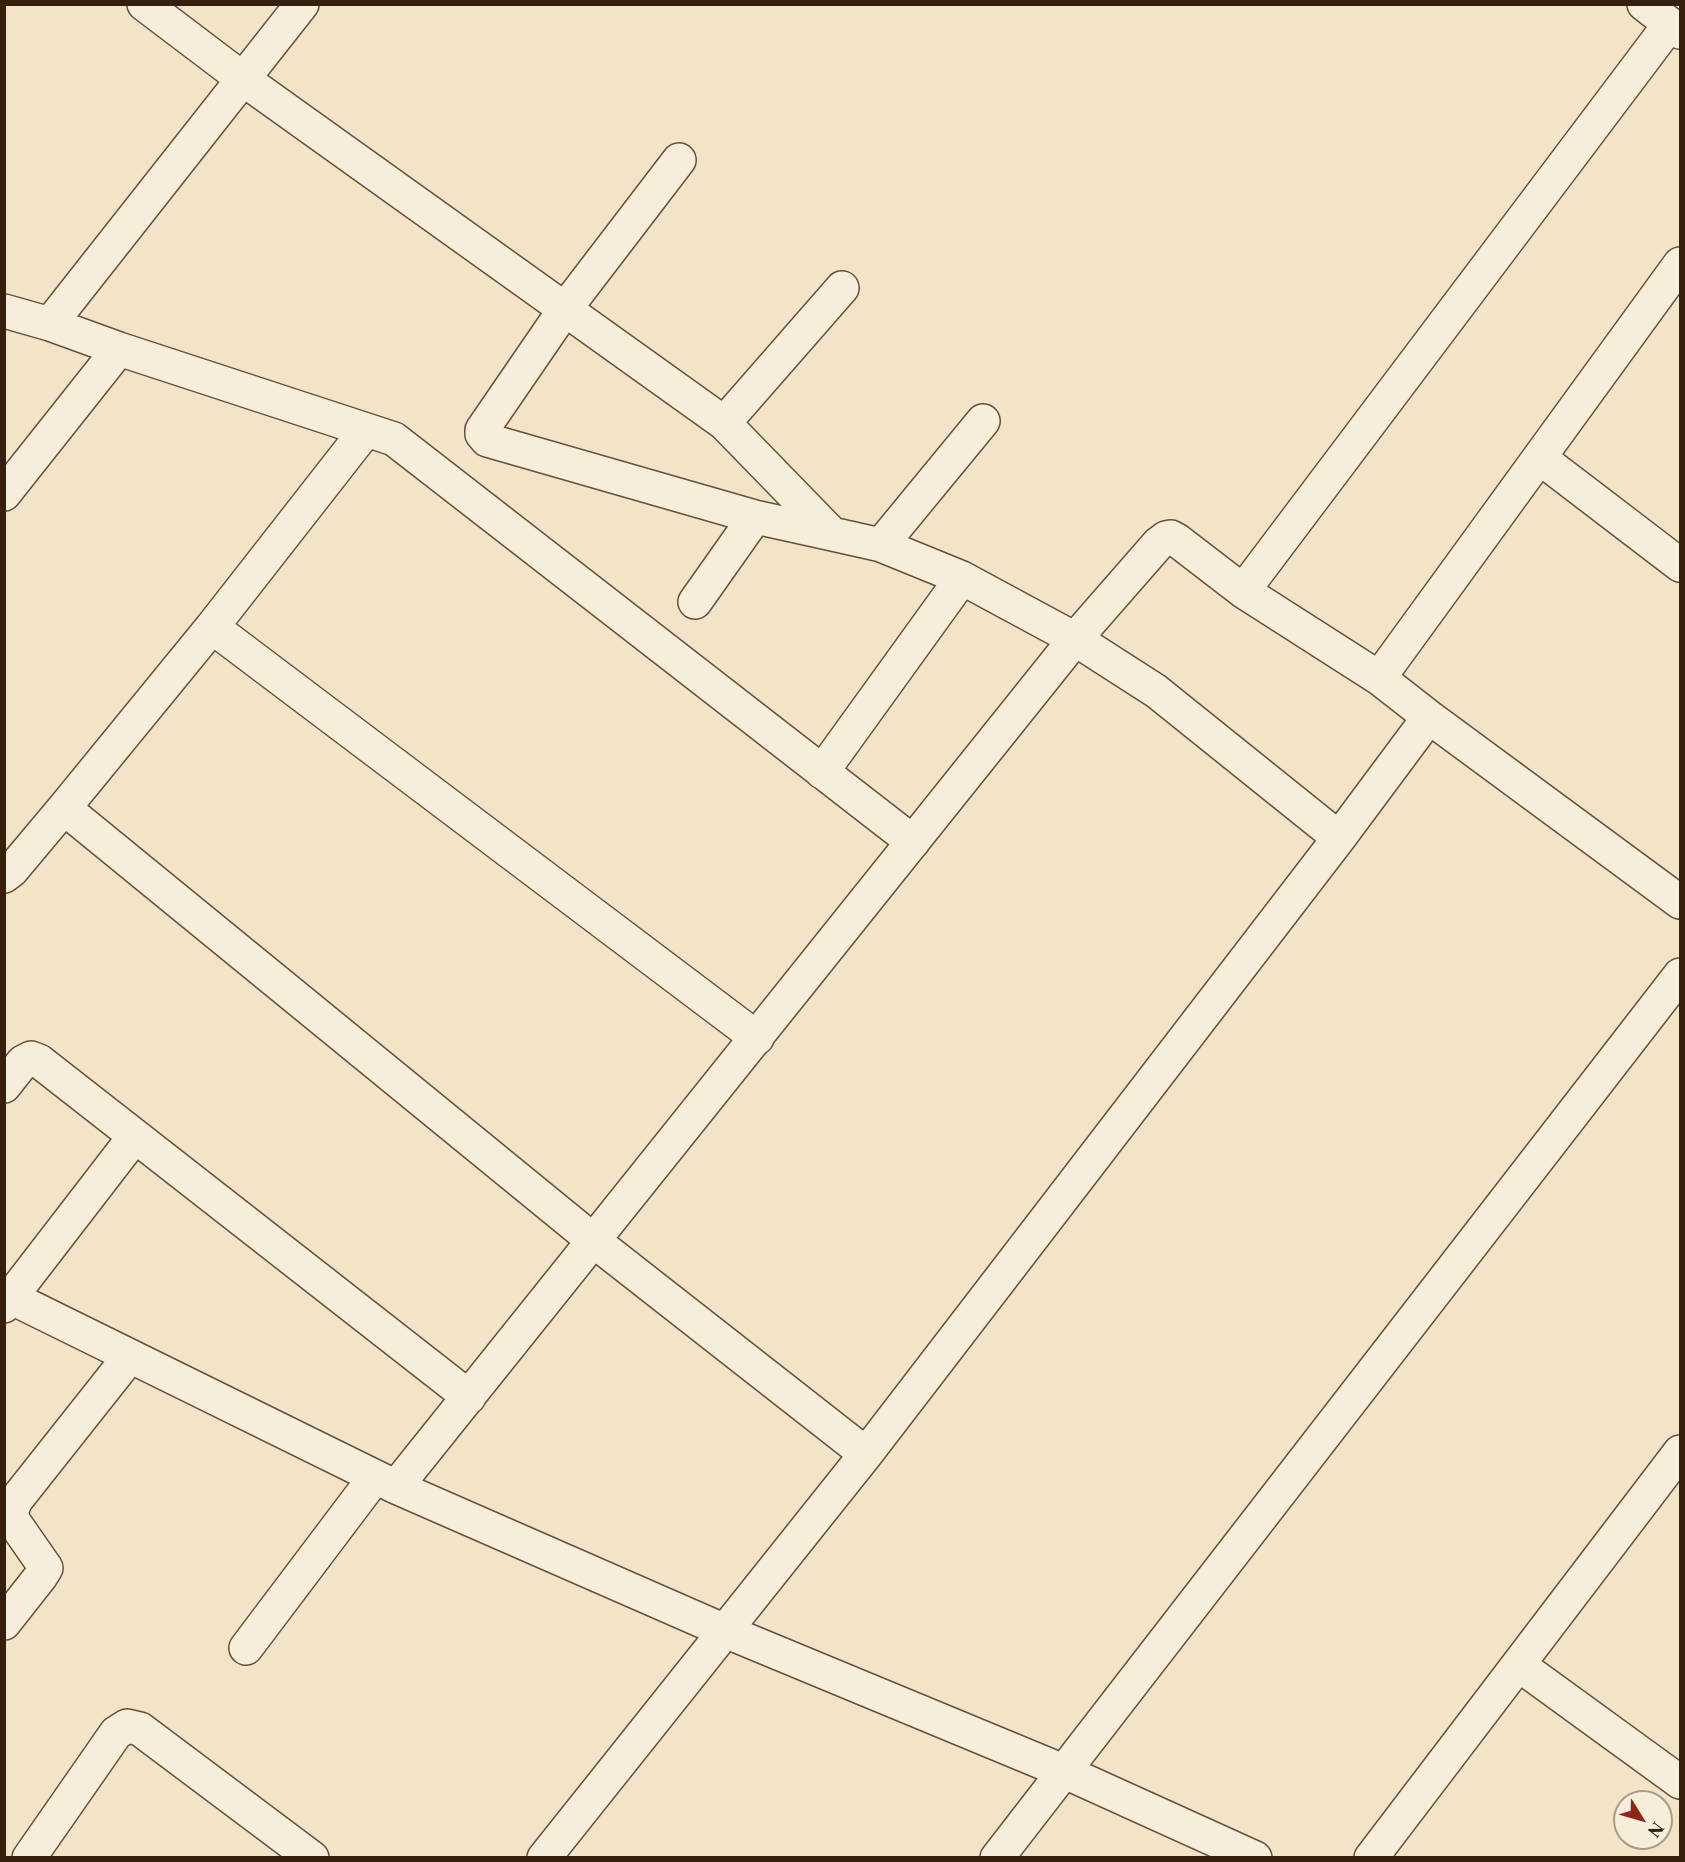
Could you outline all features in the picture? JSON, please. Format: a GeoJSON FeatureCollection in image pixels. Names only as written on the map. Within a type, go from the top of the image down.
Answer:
{"type":"FeatureCollection","features":[{"type":"Feature","properties":{"kind":"street"},"geometry":{"type":"LineString","coordinates":[[144,4],[243,79],[724,423],[832,534]]}},
{"type":"Feature","properties":{"kind":"street"},"geometry":{"type":"LineString","coordinates":[[50,324],[302,4]]}},
{"type":"Feature","properties":{"kind":"street"},"geometry":{"type":"LineString","coordinates":[[1243,591],[1675,28],[1644,4]]}},
{"type":"Feature","properties":{"kind":"street"},"geometry":{"type":"LineString","coordinates":[[679,160],[566,309],[482,429],[483,438],[755,517],[881,544],[962,578],[1076,639],[1156,691],[1339,838]]}},
{"type":"Feature","properties":{"kind":"street"},"geometry":{"type":"LineString","coordinates":[[1379,678],[1680,264]]}},
{"type":"Feature","properties":{"kind":"street"},"geometry":{"type":"LineString","coordinates":[[724,423],[842,288]]}},
{"type":"Feature","properties":{"kind":"street"},"geometry":{"type":"LineString","coordinates":[[4,311],[50,324],[118,349],[394,438],[913,842]]}},
{"type":"Feature","properties":{"kind":"street"},"geometry":{"type":"LineString","coordinates":[[4,494],[118,349]]}},
{"type":"Feature","properties":{"kind":"street"},"geometry":{"type":"LineString","coordinates":[[881,544],[983,421]]}},
{"type":"Feature","properties":{"kind":"street"},"geometry":{"type":"LineString","coordinates":[[4,876],[12,870],[64,808],[212,627],[366,430]]}},
{"type":"Feature","properties":{"kind":"street"},"geometry":{"type":"LineString","coordinates":[[1540,458],[1680,565]]}},
{"type":"Feature","properties":{"kind":"street"},"geometry":{"type":"LineString","coordinates":[[695,602],[755,517]]}},
{"type":"Feature","properties":{"kind":"street"},"geometry":{"type":"LineString","coordinates":[[246,1648],[386,1482],[469,1397],[1076,639],[1158,544],[1166,538],[1171,537],[1178,541],[1243,591],[1379,678],[1680,902]]}},
{"type":"Feature","properties":{"kind":"street"},"geometry":{"type":"LineString","coordinates":[[822,772],[962,578]]}},
{"type":"Feature","properties":{"kind":"street"},"geometry":{"type":"LineString","coordinates":[[212,627],[757,1038]]}},
{"type":"Feature","properties":{"kind":"street"},"geometry":{"type":"LineString","coordinates":[[544,1857],[866,1454],[1339,838],[1429,717]]}},
{"type":"Feature","properties":{"kind":"street"},"geometry":{"type":"LineString","coordinates":[[64,808],[594,1241],[866,1454]]}},
{"type":"Feature","properties":{"kind":"street"},"geometry":{"type":"LineString","coordinates":[[997,1857],[1680,975]]}},
{"type":"Feature","properties":{"kind":"street"},"geometry":{"type":"LineString","coordinates":[[4,1086],[22,1062],[28,1058],[34,1058],[469,1397]]}},
{"type":"Feature","properties":{"kind":"street"},"geometry":{"type":"LineString","coordinates":[[135,1136],[7,1299],[130,1356],[386,1482],[725,1631],[1063,1771],[1255,1857]]}},
{"type":"Feature","properties":{"kind":"street"},"geometry":{"type":"LineString","coordinates":[[4,1623],[46,1568],[14,1522],[11,1512],[16,1500],[130,1356]]}},
{"type":"Feature","properties":{"kind":"street"},"geometry":{"type":"LineString","coordinates":[[1371,1857],[1518,1665],[1676,1468]]}},
{"type":"Feature","properties":{"kind":"street"},"geometry":{"type":"LineString","coordinates":[[1518,1665],[1680,1782]]}},
{"type":"Feature","properties":{"kind":"street"},"geometry":{"type":"LineString","coordinates":[[29,1857],[116,1733],[127,1726],[140,1729],[312,1857]]}}]}
